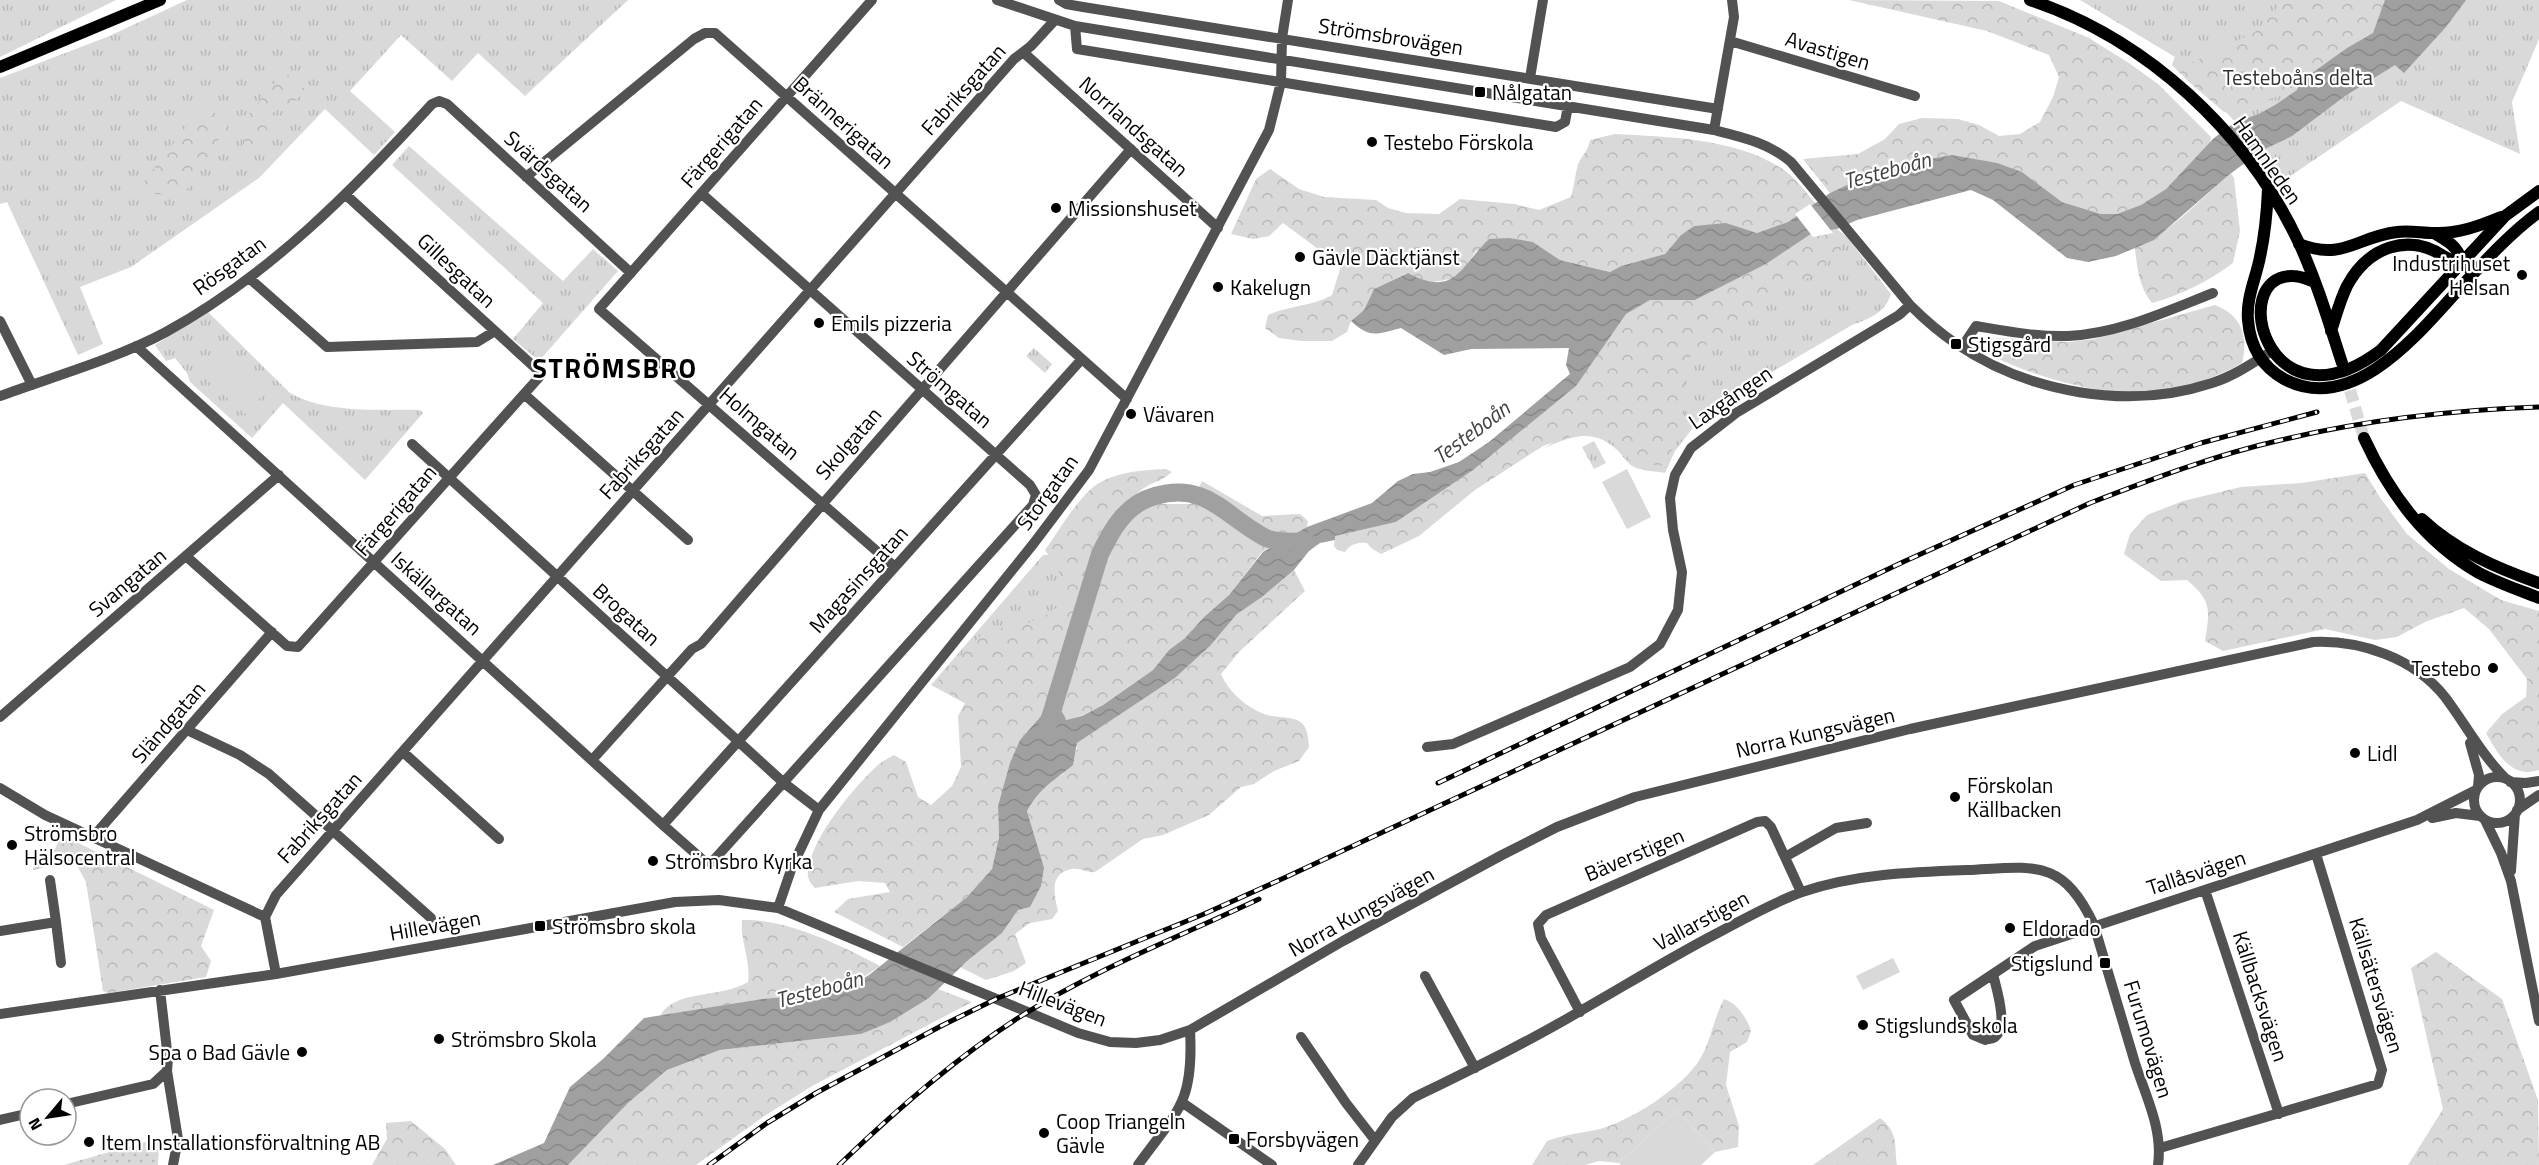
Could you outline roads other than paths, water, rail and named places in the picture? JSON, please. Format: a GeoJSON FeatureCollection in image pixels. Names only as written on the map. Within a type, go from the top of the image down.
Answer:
{"type":"FeatureCollection","features":[{"type":"Feature","properties":{"kind":"main road"},"geometry":{"type":"LineString","coordinates":[[0,67],[160,0]]}},
{"type":"Feature","properties":{"kind":"main road","name":"Hamnleden"},"geometry":{"type":"LineString","coordinates":[[2030,0],[2094,28],[2157,66],[2213,117],[2236,144],[2268,189],[2299,244],[2315,282],[2342,363]]}},
{"type":"Feature","properties":{"kind":"main road"},"geometry":{"type":"LineString","coordinates":[[2268,189],[2267,227],[2248,306],[2249,333],[2260,358],[2277,375],[2300,385],[2318,388],[2351,382],[2389,360],[2412,340],[2474,274],[2539,212]]}},
{"type":"Feature","properties":{"kind":"main road"},"geometry":{"type":"LineString","coordinates":[[2315,282],[2292,276],[2282,278],[2267,290],[2262,298],[2260,319],[2265,338],[2272,351],[2286,364],[2304,373],[2318,375],[2347,370],[2362,364],[2395,335],[2505,216],[2539,191]]}},
{"type":"Feature","properties":{"kind":"main road"},"geometry":{"type":"LineString","coordinates":[[2299,244],[2330,251],[2400,231],[2434,233],[2471,229],[2505,216]]}},
{"type":"Feature","properties":{"kind":"main road"},"geometry":{"type":"LineString","coordinates":[[2434,233],[2456,247],[2461,253],[2462,263]]}},
{"type":"Feature","properties":{"kind":"main road"},"geometry":{"type":"LineString","coordinates":[[2331,331],[2348,286],[2361,267],[2381,251],[2402,244],[2420,244],[2462,263],[2474,274]]}},
{"type":"Feature","properties":{"kind":"main road"},"geometry":{"type":"LineString","coordinates":[[2364,438],[2387,484],[2412,518],[2441,547],[2482,574],[2539,598]]}},
{"type":"Feature","properties":{"kind":"main road"},"geometry":{"type":"LineString","coordinates":[[2387,484],[2428,524],[2466,552],[2488,564],[2539,583]]}},
{"type":"Feature","properties":{"kind":"street","name":"Färgerigatan"},"geometry":{"type":"LineString","coordinates":[[599,309],[872,0]]}},
{"type":"Feature","properties":{"kind":"street","name":"Strömsbrovägen"},"geometry":{"type":"LineString","coordinates":[[997,0],[1054,21],[1075,26],[1714,130],[1750,139],[1776,150],[1791,162],[1910,306],[1962,347],[1988,362],[2037,382],[2110,397],[2173,394],[2214,383],[2244,369],[2272,351]]}},
{"type":"Feature","properties":{"kind":"street","name":"Strömsbrovägen"},"geometry":{"type":"LineString","coordinates":[[1059,0],[1083,7],[1718,109]]}},
{"type":"Feature","properties":{"kind":"street","name":"Storgatan"},"geometry":{"type":"LineString","coordinates":[[778,908],[792,867],[819,810],[1078,488],[1269,130],[1281,82],[1282,38],[1288,0]]}},
{"type":"Feature","properties":{"kind":"street"},"geometry":{"type":"LineString","coordinates":[[1530,78],[1543,0]]}},
{"type":"Feature","properties":{"kind":"street"},"geometry":{"type":"LineString","coordinates":[[1714,130],[1735,11],[1732,0]]}},
{"type":"Feature","properties":{"kind":"street","name":"Fabriksgatan"},"geometry":{"type":"LineString","coordinates":[[264,917],[276,895],[1014,59],[1031,46],[1054,21]]}},
{"type":"Feature","properties":{"kind":"street"},"geometry":{"type":"LineString","coordinates":[[1075,26],[1077,49],[1556,127],[1565,123],[1568,106]]}},
{"type":"Feature","properties":{"kind":"street","name":"Brännerigatan"},"geometry":{"type":"LineString","coordinates":[[526,177],[710,31],[720,36],[895,195],[1127,399]]}},
{"type":"Feature","properties":{"kind":"street","name":"Avastigen"},"geometry":{"type":"LineString","coordinates":[[1730,41],[1916,96]]}},
{"type":"Feature","properties":{"kind":"street","name":"Norrlandsgatan"},"geometry":{"type":"LineString","coordinates":[[1023,52],[1218,228]]}},
{"type":"Feature","properties":{"kind":"street","name":"Svärdsgatan"},"geometry":{"type":"LineString","coordinates":[[439,101],[447,104],[631,273]]}},
{"type":"Feature","properties":{"kind":"street","name":"Rösgatan"},"geometry":{"type":"LineString","coordinates":[[0,396],[136,346],[165,332],[249,278],[346,195],[432,104],[439,101]]}},
{"type":"Feature","properties":{"kind":"street","name":"Skolgatan"},"geometry":{"type":"LineString","coordinates":[[592,760],[692,649],[701,644],[817,512],[821,503],[1131,149]]}},
{"type":"Feature","properties":{"kind":"street","name":"Strömgatan"},"geometry":{"type":"LineString","coordinates":[[702,194],[920,390],[1030,485],[1036,495],[1033,505],[784,783]]}},
{"type":"Feature","properties":{"kind":"street","name":"Gillesgatan"},"geometry":{"type":"LineString","coordinates":[[346,195],[542,374]]}},
{"type":"Feature","properties":{"kind":"street"},"geometry":{"type":"LineString","coordinates":[[249,278],[322,345],[332,348],[477,342],[495,331]]}},
{"type":"Feature","properties":{"kind":"street"},"geometry":{"type":"LineString","coordinates":[[1962,347],[1976,326],[2030,334],[2068,336],[2117,328],[2213,292]]}},
{"type":"Feature","properties":{"kind":"street","name":"Laxgången"},"geometry":{"type":"LineString","coordinates":[[1427,747],[1453,744],[1630,667],[1660,644],[1678,610],[1682,572],[1673,530],[1670,498],[1675,475],[1691,448],[1736,413],[1899,315],[1910,306]]}},
{"type":"Feature","properties":{"kind":"street","name":"Holmgatan"},"geometry":{"type":"LineString","coordinates":[[599,309],[895,567]]}},
{"type":"Feature","properties":{"kind":"street"},"geometry":{"type":"LineString","coordinates":[[0,321],[32,385]]}},
{"type":"Feature","properties":{"kind":"street","name":"Iskällargatan"},"geometry":{"type":"LineString","coordinates":[[136,346],[704,861],[709,863],[715,860],[784,783]]}},
{"type":"Feature","properties":{"kind":"street","name":"Magasinsgatan"},"geometry":{"type":"LineString","coordinates":[[663,825],[1081,360]]}},
{"type":"Feature","properties":{"kind":"street","name":"Färgerigatan"},"geometry":{"type":"LineString","coordinates":[[272,632],[287,646],[298,647],[542,374]]}},
{"type":"Feature","properties":{"kind":"street"},"geometry":{"type":"LineString","coordinates":[[524,394],[688,540]]}},
{"type":"Feature","properties":{"kind":"street","name":"Brogatan"},"geometry":{"type":"LineString","coordinates":[[412,444],[784,783],[819,810]]}},
{"type":"Feature","properties":{"kind":"street","name":"Svangatan"},"geometry":{"type":"LineString","coordinates":[[0,717],[279,475]]}},
{"type":"Feature","properties":{"kind":"street"},"geometry":{"type":"LineString","coordinates":[[187,557],[272,632]]}},
{"type":"Feature","properties":{"kind":"street","name":"Sländgatan"},"geometry":{"type":"LineString","coordinates":[[93,837],[272,632]]}},
{"type":"Feature","properties":{"kind":"street","name":"Norra Kungsvägen"},"geometry":{"type":"LineString","coordinates":[[1190,1030],[1247,999],[1343,941],[1557,827],[1635,797],[1910,729],[2313,642],[2337,641],[2379,651],[2415,671],[2444,696],[2484,756],[2508,780]]}},
{"type":"Feature","properties":{"kind":"street"},"geometry":{"type":"LineString","coordinates":[[187,730],[227,748],[269,774],[431,918]]}},
{"type":"Feature","properties":{"kind":"street","name":"Norra Kungsvägen"},"geometry":{"type":"LineString","coordinates":[[2467,732],[2479,775],[2477,789]]}},
{"type":"Feature","properties":{"kind":"street"},"geometry":{"type":"LineString","coordinates":[[403,752],[499,839]]}},
{"type":"Feature","properties":{"kind":"street","name":"Tallåsvägen"},"geometry":{"type":"LineString","coordinates":[[2417,820],[2477,789],[2490,778],[2526,783],[2539,781]]}},
{"type":"Feature","properties":{"kind":"street"},"geometry":{"type":"LineString","coordinates":[[2508,780],[2518,792],[2511,855],[2511,881]]}},
{"type":"Feature","properties":{"kind":"street"},"geometry":{"type":"LineString","coordinates":[[0,788],[45,815],[264,917],[276,974]]}},
{"type":"Feature","properties":{"kind":"street"},"geometry":{"type":"LineString","coordinates":[[2477,789],[2474,804],[2501,853],[2511,881],[2539,1021]]}},
{"type":"Feature","properties":{"kind":"street","name":"Tallåsvägen"},"geometry":{"type":"LineString","coordinates":[[1993,974],[2002,1013],[2000,1029],[1995,1037],[1985,1040],[1973,1035],[1954,1000],[1993,974],[2035,946],[2417,820],[2456,813],[2498,823],[2504,822],[2539,795]]}},
{"type":"Feature","properties":{"kind":"street","name":"Bäverstigen"},"geometry":{"type":"LineString","coordinates":[[1580,1012],[1541,938],[1538,924],[1546,915],[1757,822],[1765,821],[1771,827],[1801,892]]}},
{"type":"Feature","properties":{"kind":"street"},"geometry":{"type":"LineString","coordinates":[[1785,857],[1836,828],[1867,823]]}},
{"type":"Feature","properties":{"kind":"street","name":"Källsätersvägen"},"geometry":{"type":"LineString","coordinates":[[2160,1148],[2378,1084],[2382,1070],[2316,854]]}},
{"type":"Feature","properties":{"kind":"street","name":"Vallarstigen"},"geometry":{"type":"LineString","coordinates":[[1358,1165],[1374,1139],[1392,1117],[1413,1098],[1580,1012],[1668,959],[1754,913],[1801,892],[1880,873],[2019,868],[2050,871],[2068,884],[2094,925]]}},
{"type":"Feature","properties":{"kind":"street"},"geometry":{"type":"LineString","coordinates":[[50,880],[61,963]]}},
{"type":"Feature","properties":{"kind":"street","name":"Källbacksvägen"},"geometry":{"type":"LineString","coordinates":[[2205,890],[2279,1114]]}},
{"type":"Feature","properties":{"kind":"street","name":"Hillevägen"},"geometry":{"type":"LineString","coordinates":[[0,1014],[276,974],[675,902],[719,900],[778,908],[1078,1033],[1110,1042],[1136,1043],[1160,1040],[1190,1030]]}},
{"type":"Feature","properties":{"kind":"street"},"geometry":{"type":"LineString","coordinates":[[0,931],[56,922]]}},
{"type":"Feature","properties":{"kind":"street","name":"Furumovägen"},"geometry":{"type":"LineString","coordinates":[[2094,925],[2143,1087],[2159,1131],[2158,1165]]}},
{"type":"Feature","properties":{"kind":"street"},"geometry":{"type":"LineString","coordinates":[[1425,976],[1474,1068]]}},
{"type":"Feature","properties":{"kind":"street"},"geometry":{"type":"LineString","coordinates":[[160,990],[168,1059],[167,1071],[178,1138],[173,1165]]}},
{"type":"Feature","properties":{"kind":"street"},"geometry":{"type":"LineString","coordinates":[[1138,1165],[1183,1103],[1190,1080],[1190,1030]]}},
{"type":"Feature","properties":{"kind":"street"},"geometry":{"type":"LineString","coordinates":[[1301,1037],[1346,1103],[1374,1139]]}},
{"type":"Feature","properties":{"kind":"street"},"geometry":{"type":"LineString","coordinates":[[78,1101],[153,1084],[167,1071]]}},
{"type":"Feature","properties":{"kind":"street"},"geometry":{"type":"LineString","coordinates":[[1183,1103],[1272,1165]]}},
{"type":"Feature","properties":{"kind":"street"},"geometry":{"type":"LineString","coordinates":[[0,1120],[18,1116]]}},
{"type":"Feature","properties":{"kind":"water"},"geometry":{"type":"Polygon","coordinates":[[[2385,0],[2466,0],[2446,27],[2404,73],[2395,65],[2345,96],[2292,136],[2265,149],[2231,173],[2154,240],[2116,256],[2088,262],[2067,258],[1993,200],[1971,190],[1857,220],[1837,229],[1814,232],[1766,264],[1695,300],[1650,300],[1626,314],[1576,386],[1473,470],[1396,522],[1335,536],[1335,540],[1320,543],[1309,551],[1294,570],[1262,597],[1237,614],[1210,646],[1175,678],[1077,743],[1073,765],[1042,790],[1027,811],[1044,868],[1041,886],[1030,907],[1018,910],[1002,933],[966,962],[929,998],[890,1022],[861,1034],[720,1050],[667,1070],[628,1103],[568,1165],[493,1165],[544,1143],[570,1087],[603,1059],[644,1018],[762,999],[841,992],[869,975],[967,897],[992,869],[999,837],[998,806],[1010,763],[1020,740],[1041,716],[1045,706],[1058,709],[1066,720],[1082,716],[1103,705],[1153,670],[1169,650],[1185,638],[1229,595],[1263,552],[1307,527],[1372,503],[1398,481],[1413,474],[1430,472],[1459,462],[1489,442],[1570,374],[1566,365],[1569,348],[1471,349],[1444,355],[1401,328],[1374,334],[1364,331],[1351,321],[1364,310],[1374,289],[1408,273],[1424,280],[1447,281],[1463,269],[1489,239],[1509,238],[1533,242],[1560,260],[1610,272],[1621,266],[1665,254],[1681,235],[1694,226],[1726,223],[1757,233],[1788,222],[1830,193],[1847,185],[1920,161],[1952,155],[1997,163],[2022,172],[2062,202],[2101,214],[2117,214],[2141,205],[2166,189],[2214,138],[2235,122],[2259,114],[2275,105],[2297,90],[2301,81],[2347,48],[2373,33],[2385,0]]]}},
{"type":"Feature","properties":{"kind":"waterway","name":"Testeboån"},"geometry":{"type":"LineString","coordinates":[[1047,728],[1100,554],[1115,527],[1136,505],[1155,496],[1189,493],[1215,504],[1266,538],[1291,542],[1307,541]]}},
{"type":"Feature","properties":{"kind":"tunnel"},"geometry":{"type":"LineString","coordinates":[[2345,373],[2364,438]]}},
{"type":"Feature","properties":{"kind":"railway"},"geometry":{"type":"LineString","coordinates":[[709,1165],[767,1123],[816,1093],[998,998],[1204,914],[1284,878],[2090,503],[2208,460],[2313,433],[2409,417],[2539,407]]}},
{"type":"Feature","properties":{"kind":"railway"},"geometry":{"type":"LineString","coordinates":[[1438,783],[1903,562],[2074,485],[2201,443],[2317,412]]}},
{"type":"Feature","properties":{"kind":"railway"},"geometry":{"type":"LineString","coordinates":[[839,1165],[925,1087],[970,1051],[1018,1018],[1106,969],[1259,899]]}},
{"type":"Feature","properties":{"kind":"place","name":"Nålgatan"},"geometry":{"type":"Point","coordinates":[1480,92]}},
{"type":"Feature","properties":{"kind":"place","name":"Testebo Förskola"},"geometry":{"type":"Point","coordinates":[1372,142]}},
{"type":"Feature","properties":{"kind":"place","name":"Missionshuset"},"geometry":{"type":"Point","coordinates":[1056,208]}},
{"type":"Feature","properties":{"kind":"place","name":"Gävle Däcktjänst"},"geometry":{"type":"Point","coordinates":[1300,257]}},
{"type":"Feature","properties":{"kind":"place","name":"Industrihuset Helsan"},"geometry":{"type":"Point","coordinates":[2522,275]}},
{"type":"Feature","properties":{"kind":"place","name":"Kakelugn"},"geometry":{"type":"Point","coordinates":[1218,287]}},
{"type":"Feature","properties":{"kind":"place","name":"Emils pizzeria"},"geometry":{"type":"Point","coordinates":[819,323]}},
{"type":"Feature","properties":{"kind":"place","name":"Stigsgård"},"geometry":{"type":"Point","coordinates":[1956,344]}},
{"type":"Feature","properties":{"kind":"place","name":"Vävaren"},"geometry":{"type":"Point","coordinates":[1131,414]}},
{"type":"Feature","properties":{"kind":"place","name":"Testebo"},"geometry":{"type":"Point","coordinates":[2493,668]}},
{"type":"Feature","properties":{"kind":"place","name":"Lidl"},"geometry":{"type":"Point","coordinates":[2355,753]}},
{"type":"Feature","properties":{"kind":"place","name":"Förskolan Källbacken"},"geometry":{"type":"Point","coordinates":[1955,797]}},
{"type":"Feature","properties":{"kind":"place","name":"Strömsbro Hälsocentral"},"geometry":{"type":"Point","coordinates":[12,845]}},
{"type":"Feature","properties":{"kind":"place","name":"Strömsbro Kyrka"},"geometry":{"type":"Point","coordinates":[653,861]}},
{"type":"Feature","properties":{"kind":"place","name":"Strömsbro skola"},"geometry":{"type":"Point","coordinates":[540,926]}},
{"type":"Feature","properties":{"kind":"place","name":"Eldorado"},"geometry":{"type":"Point","coordinates":[2010,928]}},
{"type":"Feature","properties":{"kind":"place","name":"Stigslund"},"geometry":{"type":"Point","coordinates":[2105,963]}},
{"type":"Feature","properties":{"kind":"place","name":"Stigslunds skola"},"geometry":{"type":"Point","coordinates":[1863,1025]}},
{"type":"Feature","properties":{"kind":"place","name":"Strömsbro Skola"},"geometry":{"type":"Point","coordinates":[439,1039]}},
{"type":"Feature","properties":{"kind":"place","name":"Spa o Bad Gävle"},"geometry":{"type":"Point","coordinates":[302,1052]}},
{"type":"Feature","properties":{"kind":"place","name":"Coop Triangeln Gävle"},"geometry":{"type":"Point","coordinates":[1044,1133]}},
{"type":"Feature","properties":{"kind":"place","name":"Forsbyvägen"},"geometry":{"type":"Point","coordinates":[1234,1139]}},
{"type":"Feature","properties":{"kind":"place","name":"Item Installationsförvaltning AB"},"geometry":{"type":"Point","coordinates":[89,1142]}},
{"type":"Feature","properties":{"kind":"district","name":"STRÖMSBRO"},"geometry":{"type":"Point","coordinates":[615,367]}},
{"type":"Feature","properties":{"kind":"park label","name":"Testeboåns delta"},"geometry":{"type":"Point","coordinates":[2298,77]}}]}
